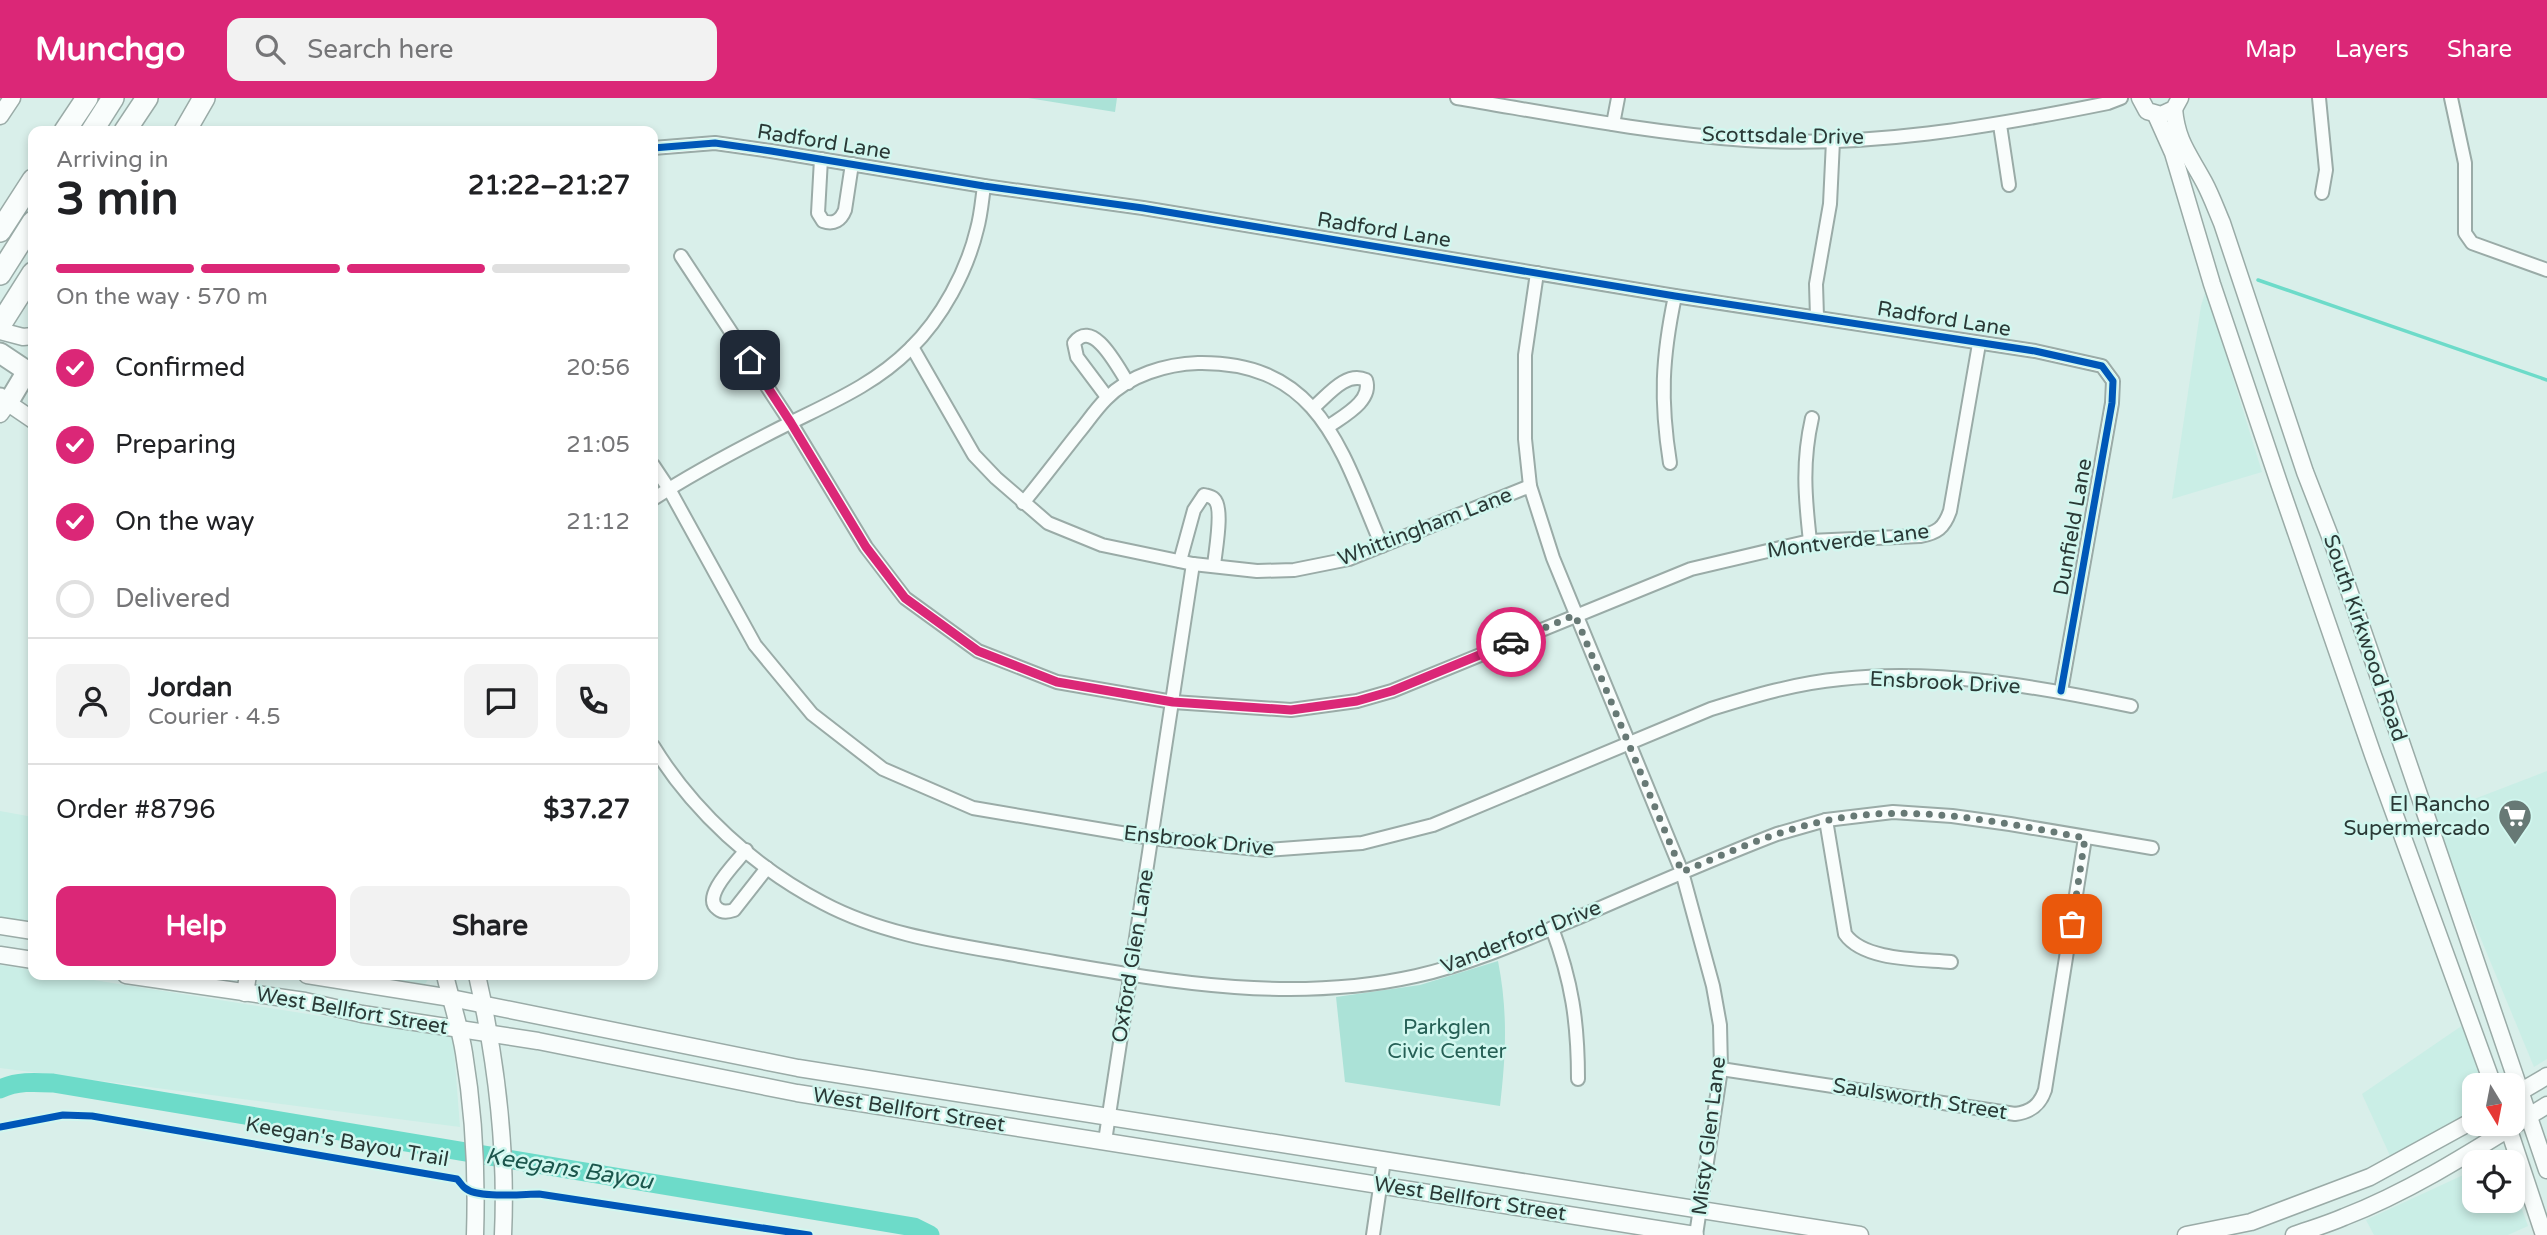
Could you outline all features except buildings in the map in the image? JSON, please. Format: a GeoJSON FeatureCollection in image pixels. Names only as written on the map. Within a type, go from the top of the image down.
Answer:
{"type":"FeatureCollection","features":[{"type":"Feature","properties":{"kind":"highway"},"geometry":{"type":"LineString","coordinates":[[68,126],[87,98]]}},
{"type":"Feature","properties":{"kind":"highway"},"geometry":{"type":"LineString","coordinates":[[95,126],[113,98]]}},
{"type":"Feature","properties":{"kind":"highway"},"geometry":{"type":"LineString","coordinates":[[128,126],[146,98]]}},
{"type":"Feature","properties":{"kind":"highway"},"geometry":{"type":"LineString","coordinates":[[189,126],[204,98]]}},
{"type":"Feature","properties":{"kind":"highway"},"geometry":{"type":"LineString","coordinates":[[0,231],[28,188]]}},
{"type":"Feature","properties":{"kind":"highway"},"geometry":{"type":"LineString","coordinates":[[0,274],[28,230]]}},
{"type":"Feature","properties":{"kind":"highway"},"geometry":{"type":"LineString","coordinates":[[0,325],[27,282]]}},
{"type":"Feature","properties":{"kind":"main road"},"geometry":{"type":"LineString","coordinates":[[0,116],[12,98]]}},
{"type":"Feature","properties":{"kind":"main road"},"geometry":{"type":"LineString","coordinates":[[190,126],[211,98]]}},
{"type":"Feature","properties":{"kind":"main road"},"geometry":{"type":"LineString","coordinates":[[2141,100],[2147,111],[2156,115],[2166,114],[2178,101]]}},
{"type":"Feature","properties":{"kind":"main road","name":"South Kirkwood Road"},"geometry":{"type":"LineString","coordinates":[[2178,101],[2176,129],[2181,143],[2206,185],[2222,223],[2305,472],[2444,868],[2509,1073]]}},
{"type":"Feature","properties":{"kind":"main road","name":"South Kirkwood Road"},"geometry":{"type":"LineString","coordinates":[[2156,115],[2172,153],[2278,483],[2373,755],[2490,1073]]}},
{"type":"Feature","properties":{"kind":"main road"},"geometry":{"type":"LineString","coordinates":[[2196,230],[2222,223]]}},
{"type":"Feature","properties":{"kind":"main road"},"geometry":{"type":"LineString","coordinates":[[0,331],[28,336]]}},
{"type":"Feature","properties":{"kind":"main road"},"geometry":{"type":"LineString","coordinates":[[0,353],[28,367]]}},
{"type":"Feature","properties":{"kind":"main road"},"geometry":{"type":"LineString","coordinates":[[2242,372],[2270,367]]}},
{"type":"Feature","properties":{"kind":"main road"},"geometry":{"type":"LineString","coordinates":[[28,373],[3,405],[28,418]]}},
{"type":"Feature","properties":{"kind":"main road"},"geometry":{"type":"LineString","coordinates":[[2278,483],[2305,472]]}},
{"type":"Feature","properties":{"kind":"main road"},"geometry":{"type":"LineString","coordinates":[[2330,627],[2357,616]]}},
{"type":"Feature","properties":{"kind":"main road"},"geometry":{"type":"LineString","coordinates":[[2373,755],[2399,736]]}},
{"type":"Feature","properties":{"kind":"main road"},"geometry":{"type":"LineString","coordinates":[[2418,877],[2444,868]]}},
{"type":"Feature","properties":{"kind":"main road"},"geometry":{"type":"LineString","coordinates":[[0,926],[28,930]]}},
{"type":"Feature","properties":{"kind":"main road"},"geometry":{"type":"LineString","coordinates":[[0,955],[28,959]]}},
{"type":"Feature","properties":{"kind":"main road","name":"West Bellfort Street"},"geometry":{"type":"LineString","coordinates":[[159,980],[305,1001],[362,1014],[488,1033],[797,1093],[1695,1235]]}},
{"type":"Feature","properties":{"kind":"main road"},"geometry":{"type":"LineString","coordinates":[[245,993],[247,980]]}},
{"type":"Feature","properties":{"kind":"main road","name":"West Bellfort Street"},"geometry":{"type":"LineString","coordinates":[[338,980],[483,1004],[798,1068],[1860,1235]]}},
{"type":"Feature","properties":{"kind":"main road"},"geometry":{"type":"LineString","coordinates":[[446,980],[464,1052],[472,1126],[475,1235]]}},
{"type":"Feature","properties":{"kind":"main road"},"geometry":{"type":"LineString","coordinates":[[478,980],[497,1093],[503,1180],[502,1235]]}},
{"type":"Feature","properties":{"kind":"main road"},"geometry":{"type":"LineString","coordinates":[[640,1062],[643,1038]]}},
{"type":"Feature","properties":{"kind":"main road"},"geometry":{"type":"LineString","coordinates":[[2525,1089],[2547,1076]]}},
{"type":"Feature","properties":{"kind":"main road"},"geometry":{"type":"LineString","coordinates":[[887,1107],[889,1082]]}},
{"type":"Feature","properties":{"kind":"main road"},"geometry":{"type":"LineString","coordinates":[[2525,1118],[2547,1105]]}},
{"type":"Feature","properties":{"kind":"main road","name":"South Kirkwood Road"},"geometry":{"type":"LineString","coordinates":[[2525,1110],[2547,1170]]}},
{"type":"Feature","properties":{"kind":"main road"},"geometry":{"type":"LineString","coordinates":[[2186,1235],[2251,1222],[2371,1177],[2462,1127]]}},
{"type":"Feature","properties":{"kind":"main road"},"geometry":{"type":"LineString","coordinates":[[2294,1235],[2380,1201],[2491,1136]]}},
{"type":"Feature","properties":{"kind":"main road"},"geometry":{"type":"LineString","coordinates":[[2511,1136],[2544,1235]]}},
{"type":"Feature","properties":{"kind":"street","name":"Scottsdale Drive"},"geometry":{"type":"LineString","coordinates":[[1457,98],[1613,124],[1746,140],[1833,141],[2000,125],[2115,100],[2141,100]]}},
{"type":"Feature","properties":{"kind":"street"},"geometry":{"type":"LineString","coordinates":[[1613,124],[1618,98]]}},
{"type":"Feature","properties":{"kind":"street"},"geometry":{"type":"LineString","coordinates":[[2319,98],[2326,170],[2322,193]]}},
{"type":"Feature","properties":{"kind":"street"},"geometry":{"type":"LineString","coordinates":[[2451,98],[2465,163],[2465,233],[2472,243],[2547,270]]}},
{"type":"Feature","properties":{"kind":"street"},"geometry":{"type":"LineString","coordinates":[[2000,125],[2009,185]]}},
{"type":"Feature","properties":{"kind":"street"},"geometry":{"type":"LineString","coordinates":[[1817,317],[1816,284],[1830,204],[1833,141]]}},
{"type":"Feature","properties":{"kind":"street","name":"Radford Lane"},"geometry":{"type":"LineString","coordinates":[[658,148],[715,143],[984,186],[1143,208],[2089,362],[2107,370]]}},
{"type":"Feature","properties":{"kind":"street"},"geometry":{"type":"LineString","coordinates":[[821,159],[818,213],[823,221],[829,223],[836,222],[845,210],[852,164]]}},
{"type":"Feature","properties":{"kind":"street"},"geometry":{"type":"LineString","coordinates":[[658,496],[858,389],[882,373],[912,347],[944,305],[958,279],[978,228],[984,186]]}},
{"type":"Feature","properties":{"kind":"street","name":"Montverde Lane"},"geometry":{"type":"LineString","coordinates":[[681,256],[791,423],[866,547],[905,598],[978,651],[1057,682],[1173,702],[1291,710],[1357,701],[1392,691],[1691,569],[1810,541],[1935,533],[1945,525],[1947,519],[1979,344]]}},
{"type":"Feature","properties":{"kind":"street","name":"Misty Glen Lane"},"geometry":{"type":"LineString","coordinates":[[1537,273],[1525,355],[1525,439],[1530,486],[1575,615],[1682,872],[1713,986],[1720,1025],[1721,1069],[1695,1235]]}},
{"type":"Feature","properties":{"kind":"street"},"geometry":{"type":"LineString","coordinates":[[1670,463],[1662,376],[1665,344],[1675,296]]}},
{"type":"Feature","properties":{"kind":"street"},"geometry":{"type":"LineString","coordinates":[[1107,397],[1077,357],[1074,343],[1078,338],[1093,336],[1100,342],[1128,383]]}},
{"type":"Feature","properties":{"kind":"street","name":"Whittingham Lane"},"geometry":{"type":"LineString","coordinates":[[912,347],[974,455],[1023,503],[1048,523],[1093,541],[1180,561],[1257,571],[1294,570],[1349,559],[1530,486]]}},
{"type":"Feature","properties":{"kind":"street"},"geometry":{"type":"LineString","coordinates":[[1023,503],[1107,397],[1153,371],[1180,363],[1214,363],[1249,368],[1273,377],[1296,390],[1314,407],[1341,450],[1382,546]]}},
{"type":"Feature","properties":{"kind":"street","name":"Dunfield Lane"},"geometry":{"type":"LineString","coordinates":[[2061,691],[2112,403],[2113,381],[2107,370]]}},
{"type":"Feature","properties":{"kind":"street"},"geometry":{"type":"LineString","coordinates":[[1314,407],[1348,378],[1358,376],[1366,380],[1366,396],[1328,428]]}},
{"type":"Feature","properties":{"kind":"street"},"geometry":{"type":"LineString","coordinates":[[1810,541],[1804,488],[1805,449],[1812,418]]}},
{"type":"Feature","properties":{"kind":"street","name":"Ensbrook Drive"},"geometry":{"type":"LineString","coordinates":[[658,473],[755,645],[812,714],[883,769],[973,808],[1151,838],[1267,850],[1362,843],[1433,825],[1711,709],[1756,695],[1838,679],[1887,675],[1916,676],[2061,691],[2130,706]]}},
{"type":"Feature","properties":{"kind":"street"},"geometry":{"type":"LineString","coordinates":[[1180,561],[1194,510],[1203,495],[1213,497],[1220,512],[1214,566]]}},
{"type":"Feature","properties":{"kind":"street","name":"Oxford Glen Lane"},"geometry":{"type":"LineString","coordinates":[[1105,1141],[1194,564]]}},
{"type":"Feature","properties":{"kind":"street","name":"Vanderford Drive"},"geometry":{"type":"LineString","coordinates":[[658,754],[699,809],[767,867],[824,904],[872,924],[913,937],[1131,975],[1238,988],[1322,990],[1418,975],[1494,952],[1777,834],[1826,820],[1893,812],[1919,813],[2010,824],[2152,848]]}},
{"type":"Feature","properties":{"kind":"street"},"geometry":{"type":"LineString","coordinates":[[1826,820],[1845,934],[1852,944],[1865,951],[1951,962]]}},
{"type":"Feature","properties":{"kind":"street","name":"Saulsworth Street"},"geometry":{"type":"LineString","coordinates":[[1721,1069],[2015,1114],[2029,1111],[2043,1096],[2085,838]]}},
{"type":"Feature","properties":{"kind":"street"},"geometry":{"type":"LineString","coordinates":[[746,850],[713,892],[713,903],[717,909],[723,912],[734,910],[767,867]]}},
{"type":"Feature","properties":{"kind":"street"},"geometry":{"type":"LineString","coordinates":[[1552,928],[1572,992],[1577,1028],[1578,1079]]}},
{"type":"Feature","properties":{"kind":"street"},"geometry":{"type":"LineString","coordinates":[[1373,1235],[1384,1160]]}},
{"type":"Feature","properties":{"kind":"shaded area"},"geometry":{"type":"Polygon","coordinates":[[[2206,290],[2262,472],[2172,499],[2201,306],[2206,290]]]}},
{"type":"Feature","properties":{"kind":"shaded area"},"geometry":{"type":"Polygon","coordinates":[[[2547,771],[2547,1059],[2534,1067],[2430,816],[2547,771]]]}},
{"type":"Feature","properties":{"kind":"shaded area"},"geometry":{"type":"Polygon","coordinates":[[[0,811],[28,816],[28,922],[0,917],[0,811]]]}},
{"type":"Feature","properties":{"kind":"shaded area"},"geometry":{"type":"Polygon","coordinates":[[[0,965],[28,969],[28,980],[94,980],[453,1037],[460,1127],[0,1068],[0,965]]]}},
{"type":"Feature","properties":{"kind":"shaded area"},"geometry":{"type":"Polygon","coordinates":[[[399,980],[428,980],[425,984],[399,980]]]}},
{"type":"Feature","properties":{"kind":"shaded area"},"geometry":{"type":"Polygon","coordinates":[[[2463,1025],[2478,1073],[2462,1073],[2462,1119],[2392,1160],[2362,1094],[2463,1025]]]}},
{"type":"Feature","properties":{"kind":"shaded area"},"geometry":{"type":"Polygon","coordinates":[[[2462,1176],[2462,1213],[2523,1213],[2528,1226],[2508,1235],[2374,1235],[2366,1220],[2462,1176]]]}},
{"type":"Feature","properties":{"kind":"green space"},"geometry":{"type":"Polygon","coordinates":[[[1028,98],[1117,98],[1115,112],[1028,98]]]}},
{"type":"Feature","properties":{"kind":"green space","name":"Parkglen Civic Center"},"geometry":{"type":"Polygon","coordinates":[[[1498,961],[1505,1033],[1500,1106],[1345,1082],[1336,997],[1420,985],[1498,961]]]}},
{"type":"Feature","properties":{"kind":"waterway"},"geometry":{"type":"LineString","coordinates":[[2258,280],[2547,380]]}},
{"type":"Feature","properties":{"kind":"waterway","name":"Keegans Bayou"},"geometry":{"type":"LineString","coordinates":[[0,1089],[19,1083],[53,1083],[914,1227],[930,1235]]}},
{"type":"Feature","properties":{"kind":"cycle path"},"geometry":{"type":"LineString","coordinates":[[658,148],[715,143],[771,151],[2035,351],[2102,366],[2113,381],[2112,403],[2061,691]]}},
{"type":"Feature","properties":{"kind":"cycle path","name":"Keegan's Bayou Trail"},"geometry":{"type":"LineString","coordinates":[[0,1127],[63,1115],[92,1116],[457,1179],[465,1188],[480,1194],[539,1194],[809,1235]]}},
{"type":"Feature","properties":{"kind":"way so far"},"geometry":{"type":"LineString","coordinates":[[1511,642],[1575,615],[1682,872],[1777,834],[1826,820],[1893,812],[1952,816],[2085,838],[2072,924]]}},
{"type":"Feature","properties":{"kind":"place","name":"El Rancho Supermercado"},"geometry":{"type":"Point","coordinates":[2515,846]}},
{"type":"Feature","properties":{"kind":"route"},"geometry":{"type":"LineString","coordinates":[[750,360],[866,547],[905,598],[978,651],[1057,682],[1173,702],[1291,710],[1357,701],[1392,691],[1511,642]]}}]}
